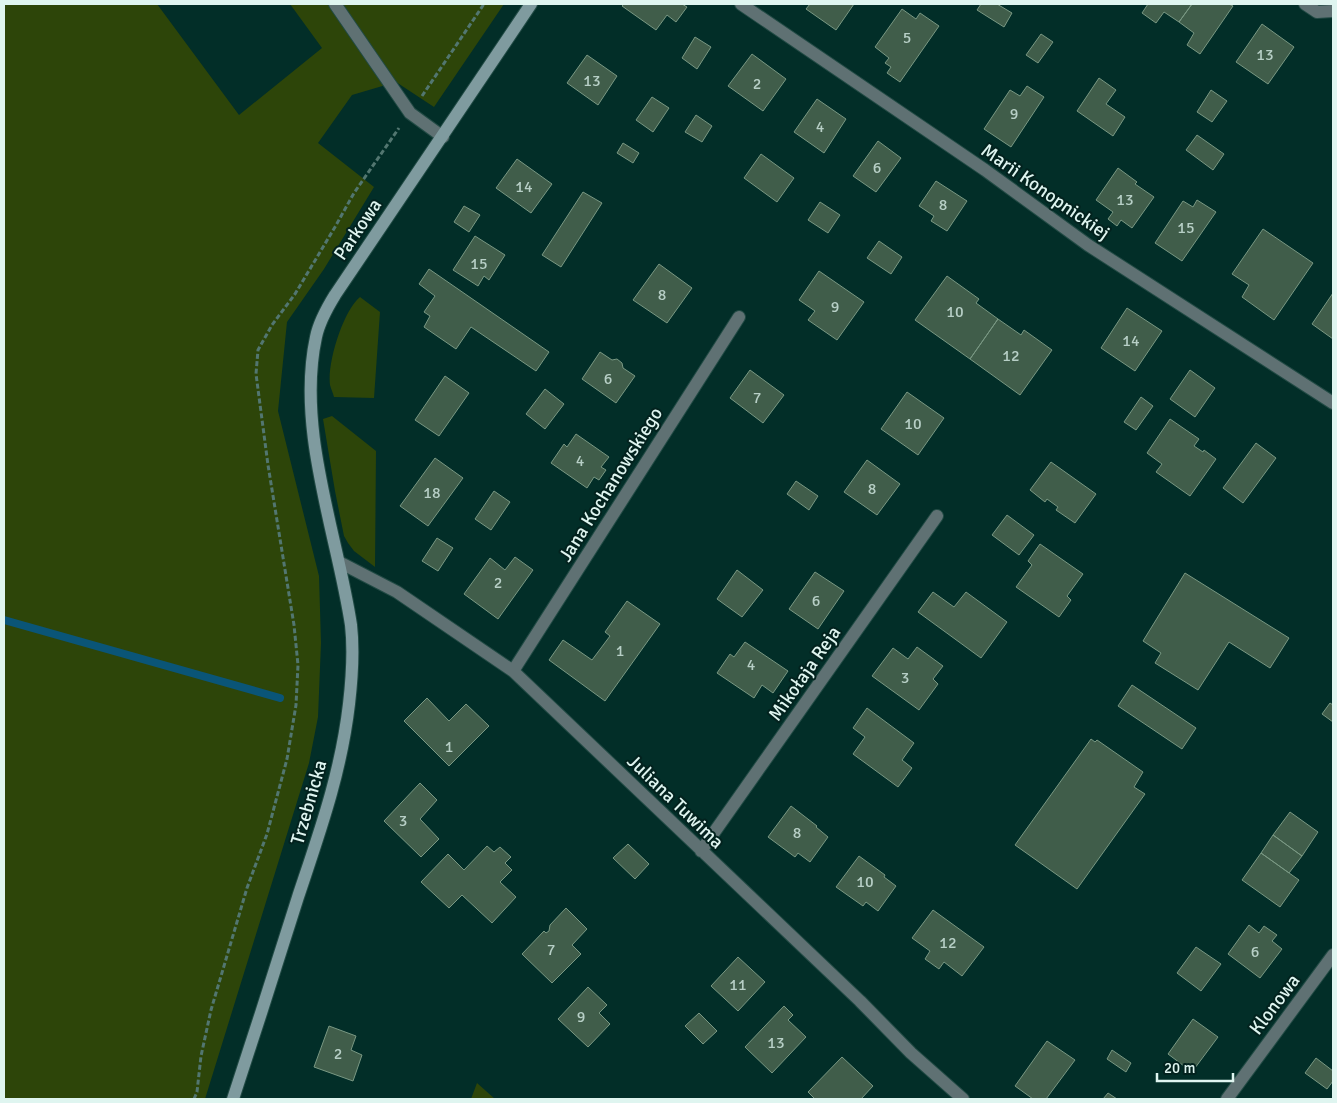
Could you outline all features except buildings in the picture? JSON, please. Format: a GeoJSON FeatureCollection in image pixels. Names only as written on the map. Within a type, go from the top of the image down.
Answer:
{"type":"FeatureCollection","features":[{"type":"Feature","properties":{"kind":"street"},"geometry":{"type":"LineString","coordinates":[[335,4],[410,112],[443,137]]}},
{"type":"Feature","properties":{"kind":"street","name":"Parkowa"},"geometry":{"type":"LineString","coordinates":[[327,507],[315,444],[310,398],[316,335],[324,314],[531,4]]}},
{"type":"Feature","properties":{"kind":"street","name":"Marii Konopnickiej"},"geometry":{"type":"LineString","coordinates":[[741,4],[985,170],[1088,245],[1333,403]]}},
{"type":"Feature","properties":{"kind":"street"},"geometry":{"type":"LineString","coordinates":[[1305,4],[1317,12],[1333,11]]}},
{"type":"Feature","properties":{"kind":"street","name":"Jana Kochanowskiego"},"geometry":{"type":"LineString","coordinates":[[513,671],[739,317]]}},
{"type":"Feature","properties":{"kind":"street","name":"Trzebnicka"},"geometry":{"type":"LineString","coordinates":[[232,1099],[331,796],[340,760],[352,672],[351,627],[327,507]]}},
{"type":"Feature","properties":{"kind":"street","name":"Mikołaja Reja"},"geometry":{"type":"LineString","coordinates":[[701,851],[937,516]]}},
{"type":"Feature","properties":{"kind":"street","name":"Juliana Tuwima"},"geometry":{"type":"LineString","coordinates":[[339,562],[397,592],[513,671],[860,1001],[911,1053],[963,1099]]}},
{"type":"Feature","properties":{"kind":"street","name":"Klonowa"},"geometry":{"type":"LineString","coordinates":[[1226,1099],[1333,955]]}},
{"type":"Feature","properties":{"kind":"path"},"geometry":{"type":"LineString","coordinates":[[194,1099],[197,1092],[201,1056],[211,1010],[247,888],[267,834],[287,759],[296,705],[298,665],[294,625],[268,465],[256,374],[258,350],[272,325],[295,294],[354,193],[484,4]]}},
{"type":"Feature","properties":{"kind":"green space"},"geometry":{"type":"Polygon","coordinates":[[[4,4],[157,4],[239,115],[322,48],[290,4],[504,4],[434,107],[396,82],[352,95],[318,143],[374,187],[324,269],[287,322],[278,411],[319,576],[321,643],[318,717],[309,763],[205,1099],[4,1099],[4,4]]]}},
{"type":"Feature","properties":{"kind":"green space"},"geometry":{"type":"Polygon","coordinates":[[[360,297],[380,312],[374,398],[334,397],[330,385],[330,375],[334,351],[342,325],[360,297]]]}},
{"type":"Feature","properties":{"kind":"green space"},"geometry":{"type":"Polygon","coordinates":[[[332,416],[376,451],[375,567],[354,551],[344,536],[323,419],[332,416]]]}},
{"type":"Feature","properties":{"kind":"green space"},"geometry":{"type":"Polygon","coordinates":[[[477,1083],[495,1099],[471,1099],[477,1083]]]}},
{"type":"Feature","properties":{"kind":"waterway"},"geometry":{"type":"LineString","coordinates":[[4,620],[280,698]]}}]}
